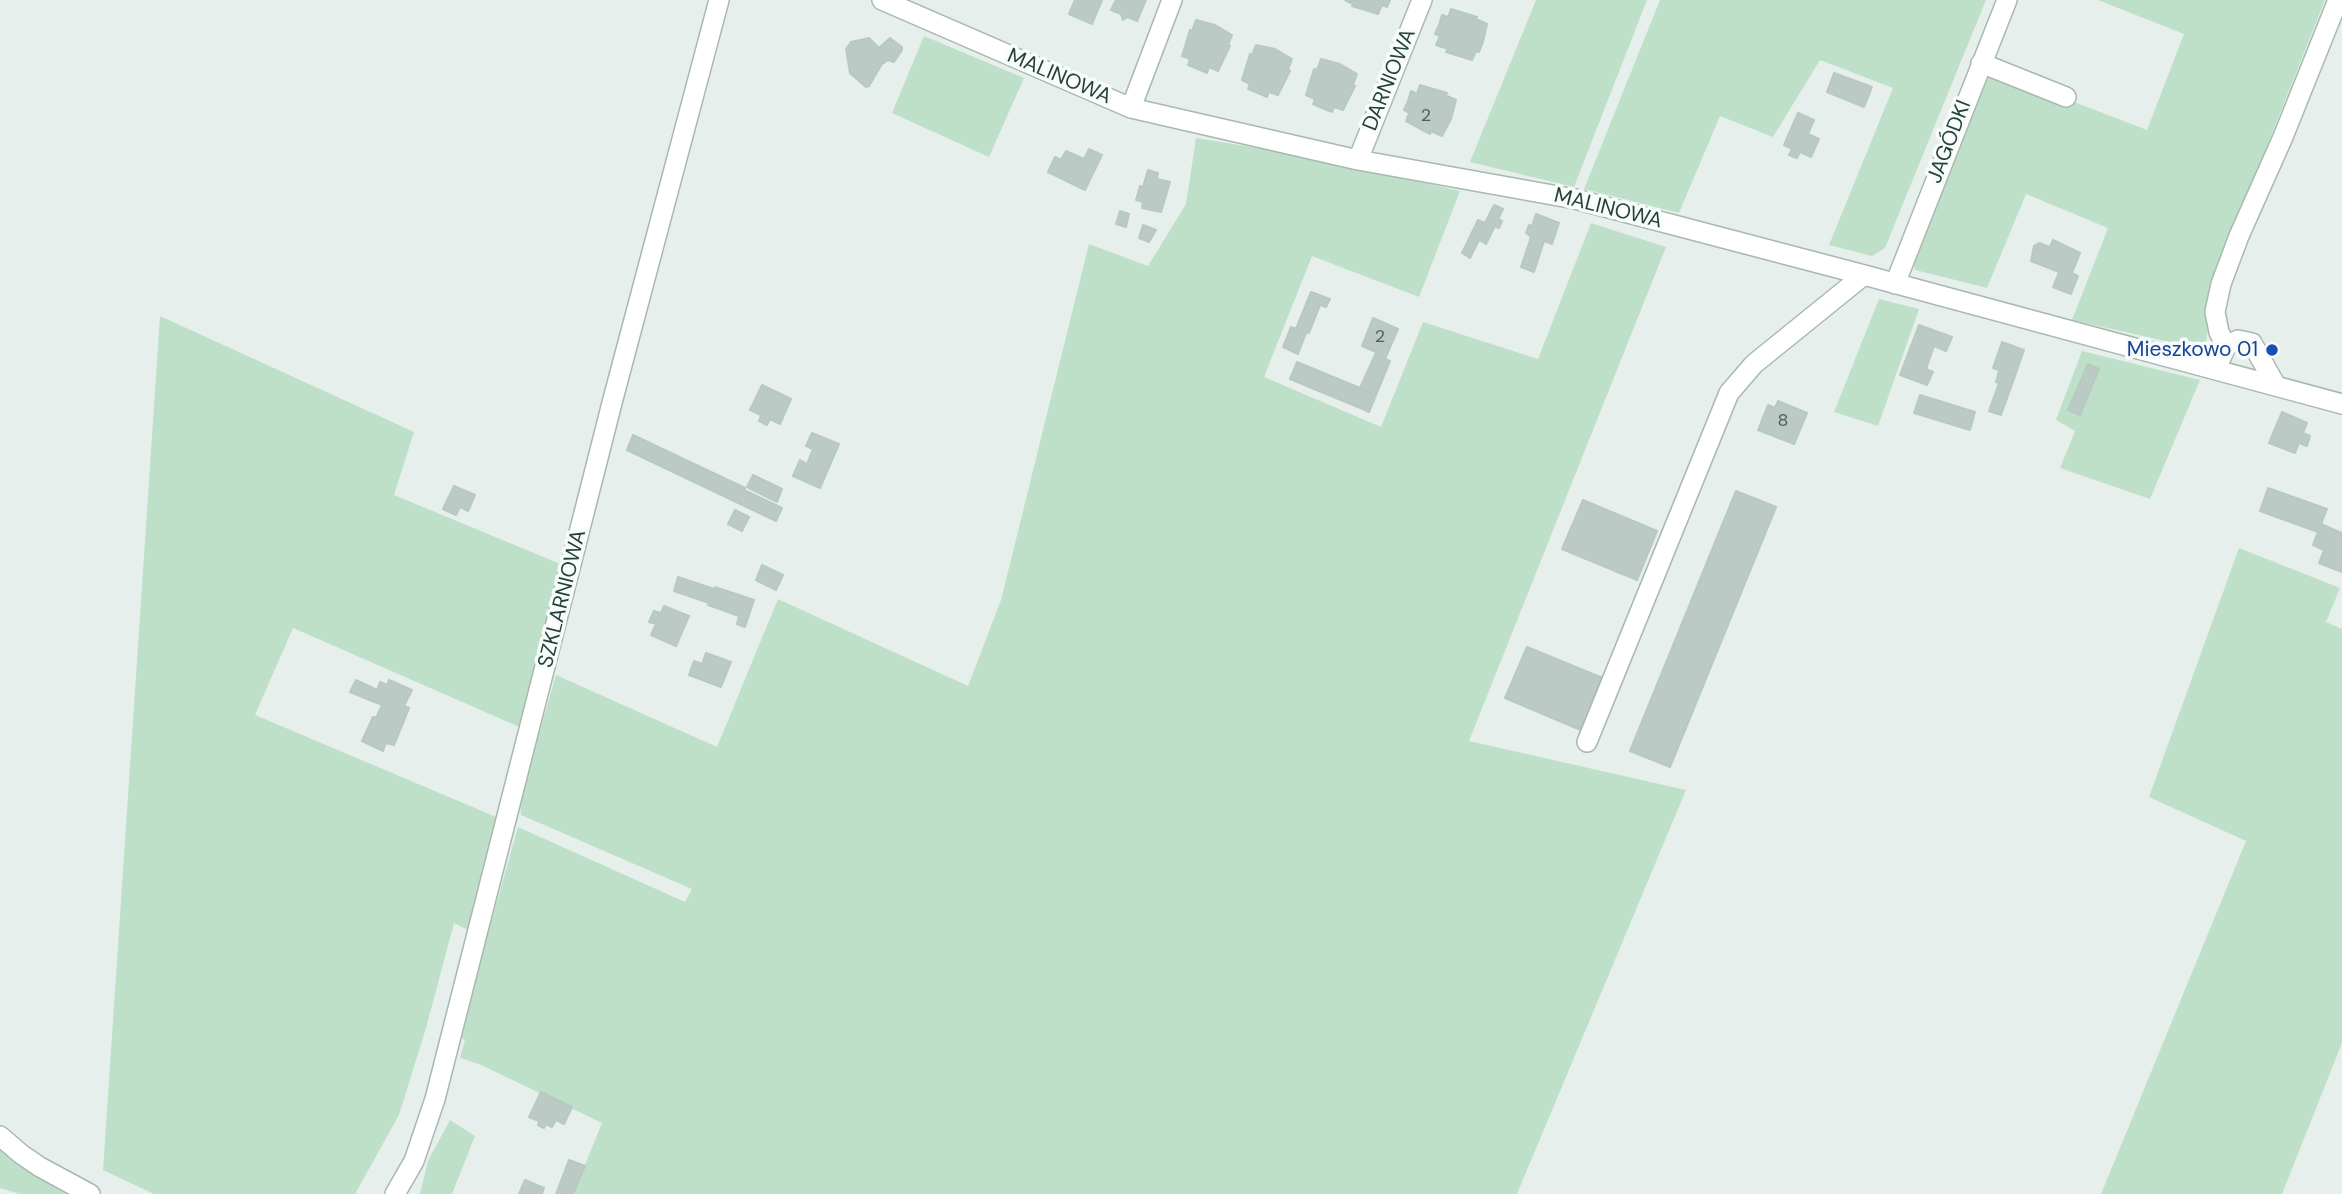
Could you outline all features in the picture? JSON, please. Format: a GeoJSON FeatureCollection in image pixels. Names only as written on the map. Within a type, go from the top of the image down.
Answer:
{"type":"FeatureCollection","features":[{"type":"Feature","properties":{"kind":"street","name":"SZKLARNIOWA"},"geometry":{"type":"LineString","coordinates":[[395,1194],[414,1161],[435,1099],[613,399],[719,0]]}},
{"type":"Feature","properties":{"kind":"street","name":"MALINOWA"},"geometry":{"type":"LineString","coordinates":[[882,0],[1131,108],[1358,160],[1575,200],[2342,404]]}},
{"type":"Feature","properties":{"kind":"street"},"geometry":{"type":"LineString","coordinates":[[1131,108],[1172,0]]}},
{"type":"Feature","properties":{"kind":"street","name":"DARNIOWA"},"geometry":{"type":"LineString","coordinates":[[1358,160],[1422,0]]}},
{"type":"Feature","properties":{"kind":"street","name":"JAGÓDKI"},"geometry":{"type":"LineString","coordinates":[[1895,284],[2007,0]]}},
{"type":"Feature","properties":{"kind":"street"},"geometry":{"type":"LineString","coordinates":[[2226,346],[2219,332],[2215,312],[2221,284],[2338,0]]}},
{"type":"Feature","properties":{"kind":"street"},"geometry":{"type":"LineString","coordinates":[[1981,63],[2066,97]]}},
{"type":"Feature","properties":{"kind":"street"},"geometry":{"type":"LineString","coordinates":[[1587,742],[1729,393],[1754,365],[1864,275]]}},
{"type":"Feature","properties":{"kind":"street"},"geometry":{"type":"LineString","coordinates":[[2217,369],[2226,346],[2238,340],[2252,343],[2276,386]]}},
{"type":"Feature","properties":{"kind":"street"},"geometry":{"type":"LineString","coordinates":[[0,1136],[40,1167],[90,1194]]}},
{"type":"Feature","properties":{"kind":"green space"},"geometry":{"type":"Polygon","coordinates":[[[1536,0],[1647,0],[1574,187],[1470,162],[1536,0]]]}},
{"type":"Feature","properties":{"kind":"green space"},"geometry":{"type":"Polygon","coordinates":[[[1660,0],[1986,0],[1885,248],[1872,256],[1829,245],[1893,88],[1820,60],[1773,137],[1720,116],[1679,213],[1584,189],[1660,0]]]}},
{"type":"Feature","properties":{"kind":"green space"},"geometry":{"type":"Polygon","coordinates":[[[2098,0],[2325,0],[2215,277],[2205,350],[2072,320],[2108,228],[2026,194],[1987,288],[1915,270],[1911,256],[1981,82],[1992,77],[2065,108],[2069,100],[2147,130],[2184,34],[2098,0]]]}},
{"type":"Feature","properties":{"kind":"green space"},"geometry":{"type":"Polygon","coordinates":[[[924,36],[1024,78],[989,157],[892,113],[924,36]]]}},
{"type":"Feature","properties":{"kind":"green space"},"geometry":{"type":"Polygon","coordinates":[[[1196,138],[1307,156],[1460,191],[1419,297],[1312,256],[1264,377],[1381,427],[1423,322],[1538,359],[1591,223],[1666,247],[1469,741],[1686,790],[1517,1194],[573,1194],[602,1123],[479,1064],[460,1058],[465,1040],[459,1037],[518,827],[685,902],[692,889],[521,815],[520,800],[556,675],[717,747],[778,599],[968,686],[1001,600],[1089,244],[1148,266],[1186,204],[1196,138]]]}},
{"type":"Feature","properties":{"kind":"green space"},"geometry":{"type":"Polygon","coordinates":[[[1879,299],[1919,309],[1878,426],[1834,412],[1879,299]]]}},
{"type":"Feature","properties":{"kind":"green space"},"geometry":{"type":"Polygon","coordinates":[[[160,316],[414,432],[394,495],[558,563],[567,561],[524,729],[293,628],[255,715],[501,819],[470,931],[454,923],[399,1115],[355,1194],[154,1194],[103,1170],[160,316]]]}},
{"type":"Feature","properties":{"kind":"green space"},"geometry":{"type":"Polygon","coordinates":[[[2082,351],[2200,380],[2150,499],[2060,468],[2075,431],[2056,420],[2082,351]]]}},
{"type":"Feature","properties":{"kind":"green space"},"geometry":{"type":"Polygon","coordinates":[[[2239,548],[2340,588],[2326,622],[2342,629],[2342,1043],[2282,1194],[2101,1194],[2246,841],[2149,797],[2239,548]]]}},
{"type":"Feature","properties":{"kind":"green space"},"geometry":{"type":"Polygon","coordinates":[[[450,1120],[475,1136],[452,1194],[420,1194],[428,1161],[450,1120]]]}},
{"type":"Feature","properties":{"kind":"green space"},"geometry":{"type":"Polygon","coordinates":[[[0,1147],[74,1194],[20,1194],[0,1188],[0,1147]]]}},
{"type":"Feature","properties":{"kind":"building"},"geometry":{"type":"Polygon","coordinates":[[[1075,0],[1102,0],[1092,24],[1069,14],[1075,0]]]}},
{"type":"Feature","properties":{"kind":"building"},"geometry":{"type":"Polygon","coordinates":[[[1116,0],[1146,0],[1137,21],[1128,17],[1123,20],[1121,14],[1111,10],[1116,0]]]}},
{"type":"Feature","properties":{"kind":"building"},"geometry":{"type":"Polygon","coordinates":[[[1345,0],[1390,0],[1387,7],[1382,5],[1378,14],[1352,6],[1353,4],[1345,0]]]}},
{"type":"Feature","properties":{"kind":"building"},"geometry":{"type":"Polygon","coordinates":[[[1451,9],[1477,17],[1476,19],[1487,24],[1483,42],[1439,25],[1442,15],[1448,17],[1451,9]]]}},
{"type":"Feature","properties":{"kind":"building"},"geometry":{"type":"Polygon","coordinates":[[[1196,20],[1215,25],[1198,69],[1188,65],[1190,59],[1182,56],[1196,20]]]}},
{"type":"Feature","properties":{"kind":"building"},"geometry":{"type":"Polygon","coordinates":[[[1215,25],[1232,35],[1228,45],[1230,46],[1218,71],[1209,67],[1207,73],[1198,69],[1215,25]]]}},
{"type":"Feature","properties":{"kind":"building"},"geometry":{"type":"Polygon","coordinates":[[[1439,25],[1483,42],[1479,52],[1476,51],[1472,60],[1446,52],[1448,49],[1436,45],[1440,36],[1435,34],[1439,25]]]}},
{"type":"Feature","properties":{"kind":"building"},"geometry":{"type":"Polygon","coordinates":[[[869,38],[879,48],[890,38],[902,47],[902,50],[894,62],[888,60],[882,64],[866,87],[850,73],[846,49],[851,42],[869,38]]]}},
{"type":"Feature","properties":{"kind":"building"},"geometry":{"type":"Polygon","coordinates":[[[1256,45],[1275,49],[1258,93],[1248,89],[1250,84],[1242,80],[1250,54],[1252,55],[1256,45]]]}},
{"type":"Feature","properties":{"kind":"building"},"geometry":{"type":"Polygon","coordinates":[[[1275,49],[1292,59],[1288,70],[1290,71],[1278,95],[1269,92],[1267,97],[1258,93],[1275,49]]]}},
{"type":"Feature","properties":{"kind":"building"},"geometry":{"type":"Polygon","coordinates":[[[1321,59],[1340,64],[1322,108],[1313,104],[1315,99],[1306,95],[1314,69],[1317,70],[1321,59]]]}},
{"type":"Feature","properties":{"kind":"building"},"geometry":{"type":"Polygon","coordinates":[[[1340,64],[1357,74],[1353,85],[1355,86],[1343,110],[1334,107],[1332,112],[1322,108],[1340,64]]]}},
{"type":"Feature","properties":{"kind":"building"},"geometry":{"type":"Polygon","coordinates":[[[1834,73],[1872,87],[1864,107],[1827,92],[1834,73]]]}},
{"type":"Feature","properties":{"kind":"building"},"geometry":{"type":"Polygon","coordinates":[[[1420,85],[1447,93],[1445,95],[1456,100],[1451,119],[1408,101],[1411,91],[1417,94],[1420,85]]]}},
{"type":"Feature","properties":{"kind":"building"},"geometry":{"type":"Polygon","coordinates":[[[1408,101],[1451,119],[1442,136],[1431,131],[1430,134],[1406,121],[1409,113],[1404,110],[1408,101]]]}},
{"type":"Feature","properties":{"kind":"building"},"geometry":{"type":"Polygon","coordinates":[[[1798,113],[1814,120],[1808,134],[1819,139],[1811,157],[1800,152],[1797,158],[1789,155],[1792,149],[1784,145],[1798,113]]]}},
{"type":"Feature","properties":{"kind":"building"},"geometry":{"type":"Polygon","coordinates":[[[1089,149],[1102,155],[1085,190],[1048,172],[1055,157],[1061,160],[1066,151],[1084,159],[1089,149]]]}},
{"type":"Feature","properties":{"kind":"building"},"geometry":{"type":"Polygon","coordinates":[[[1148,170],[1158,173],[1157,179],[1170,182],[1161,212],[1142,208],[1143,202],[1136,200],[1148,170]]]}},
{"type":"Feature","properties":{"kind":"building"},"geometry":{"type":"Polygon","coordinates":[[[1494,205],[1503,209],[1498,219],[1502,221],[1499,228],[1495,226],[1486,244],[1479,240],[1470,258],[1462,253],[1478,220],[1485,223],[1494,205]]]}},
{"type":"Feature","properties":{"kind":"building"},"geometry":{"type":"Polygon","coordinates":[[[1120,211],[1129,214],[1126,227],[1116,224],[1120,211]]]}},
{"type":"Feature","properties":{"kind":"building"},"geometry":{"type":"Polygon","coordinates":[[[1536,214],[1559,223],[1552,244],[1544,241],[1534,272],[1521,267],[1531,237],[1526,233],[1536,214]]]}},
{"type":"Feature","properties":{"kind":"building"},"geometry":{"type":"Polygon","coordinates":[[[1143,225],[1156,230],[1149,242],[1139,238],[1143,225]]]}},
{"type":"Feature","properties":{"kind":"building"},"geometry":{"type":"Polygon","coordinates":[[[2053,240],[2080,253],[2072,273],[2078,276],[2071,294],[2053,287],[2059,272],[2031,261],[2034,246],[2039,243],[2050,247],[2053,240]]]}},
{"type":"Feature","properties":{"kind":"building"},"geometry":{"type":"Polygon","coordinates":[[[1311,292],[1330,299],[1326,307],[1320,305],[1309,333],[1296,329],[1311,292]]]}},
{"type":"Feature","properties":{"kind":"building"},"geometry":{"type":"Polygon","coordinates":[[[1373,318],[1398,329],[1385,359],[1362,346],[1373,318]]]}},
{"type":"Feature","properties":{"kind":"building"},"geometry":{"type":"Polygon","coordinates":[[[1919,325],[1952,337],[1946,351],[1934,346],[1926,369],[1933,372],[1927,385],[1900,375],[1919,325]]]}},
{"type":"Feature","properties":{"kind":"building"},"geometry":{"type":"Polygon","coordinates":[[[1291,327],[1306,333],[1298,354],[1283,347],[1291,327]]]}},
{"type":"Feature","properties":{"kind":"building"},"geometry":{"type":"Polygon","coordinates":[[[2002,342],[2024,350],[2015,376],[1993,368],[2002,342]]]}},
{"type":"Feature","properties":{"kind":"building"},"geometry":{"type":"Polygon","coordinates":[[[1375,355],[1390,361],[1369,412],[1365,410],[1372,393],[1360,388],[1375,355]]]}},
{"type":"Feature","properties":{"kind":"building"},"geometry":{"type":"Polygon","coordinates":[[[1297,362],[1372,393],[1365,410],[1290,379],[1297,362]]]}},
{"type":"Feature","properties":{"kind":"building"},"geometry":{"type":"Polygon","coordinates":[[[2088,364],[2099,369],[2080,415],[2068,410],[2088,364]]]}},
{"type":"Feature","properties":{"kind":"building"},"geometry":{"type":"Polygon","coordinates":[[[1999,371],[2015,376],[2001,415],[1989,411],[1999,383],[1996,382],[1999,371]]]}},
{"type":"Feature","properties":{"kind":"building"},"geometry":{"type":"Polygon","coordinates":[[[762,385],[791,399],[780,424],[770,419],[767,425],[759,421],[761,415],[750,410],[762,385]]]}},
{"type":"Feature","properties":{"kind":"building"},"geometry":{"type":"Polygon","coordinates":[[[1920,395],[1975,412],[1970,430],[1914,413],[1920,395]]]}},
{"type":"Feature","properties":{"kind":"building"},"geometry":{"type":"Polygon","coordinates":[[[1778,401],[1807,413],[1794,444],[1758,430],[1768,405],[1775,408],[1778,401]]]}},
{"type":"Feature","properties":{"kind":"building"},"geometry":{"type":"Polygon","coordinates":[[[2282,412],[2307,423],[2303,433],[2310,436],[2307,446],[2299,443],[2295,453],[2269,443],[2282,412]]]}},
{"type":"Feature","properties":{"kind":"building"},"geometry":{"type":"Polygon","coordinates":[[[812,433],[839,444],[820,488],[793,476],[800,460],[807,464],[813,449],[806,446],[812,433]]]}},
{"type":"Feature","properties":{"kind":"building"},"geometry":{"type":"Polygon","coordinates":[[[633,435],[782,508],[776,521],[627,450],[633,435]]]}},
{"type":"Feature","properties":{"kind":"building"},"geometry":{"type":"Polygon","coordinates":[[[753,475],[782,489],[777,502],[747,487],[753,475]]]}},
{"type":"Feature","properties":{"kind":"building"},"geometry":{"type":"Polygon","coordinates":[[[454,486],[475,495],[468,511],[460,507],[456,515],[443,509],[454,486]]]}},
{"type":"Feature","properties":{"kind":"building"},"geometry":{"type":"Polygon","coordinates":[[[2268,488],[2327,509],[2318,532],[2260,511],[2268,488]]]}},
{"type":"Feature","properties":{"kind":"building"},"geometry":{"type":"Polygon","coordinates":[[[1736,491],[1776,507],[1670,767],[1630,751],[1736,491]]]}},
{"type":"Feature","properties":{"kind":"building"},"geometry":{"type":"Polygon","coordinates":[[[1583,500],[1657,531],[1637,580],[1562,549],[1583,500]]]}},
{"type":"Feature","properties":{"kind":"building"},"geometry":{"type":"Polygon","coordinates":[[[735,510],[749,517],[742,531],[728,524],[735,510]]]}},
{"type":"Feature","properties":{"kind":"building"},"geometry":{"type":"Polygon","coordinates":[[[2321,524],[2342,533],[2342,572],[2319,563],[2324,550],[2313,545],[2321,524]]]}},
{"type":"Feature","properties":{"kind":"building"},"geometry":{"type":"Polygon","coordinates":[[[762,565],[783,575],[776,590],[756,580],[762,565]]]}},
{"type":"Feature","properties":{"kind":"building"},"geometry":{"type":"Polygon","coordinates":[[[678,577],[714,589],[709,603],[674,591],[678,577]]]}},
{"type":"Feature","properties":{"kind":"building"},"geometry":{"type":"Polygon","coordinates":[[[715,587],[754,600],[745,627],[737,624],[739,616],[708,605],[715,587]]]}},
{"type":"Feature","properties":{"kind":"building"},"geometry":{"type":"Polygon","coordinates":[[[664,606],[689,616],[676,646],[651,635],[656,624],[649,622],[654,611],[661,613],[664,606]]]}},
{"type":"Feature","properties":{"kind":"building"},"geometry":{"type":"Polygon","coordinates":[[[1527,647],[1605,679],[1583,731],[1505,698],[1527,647]]]}},
{"type":"Feature","properties":{"kind":"building"},"geometry":{"type":"Polygon","coordinates":[[[706,653],[731,662],[721,687],[689,675],[694,661],[702,664],[706,653]]]}},
{"type":"Feature","properties":{"kind":"building"},"geometry":{"type":"Polygon","coordinates":[[[356,680],[377,690],[380,682],[387,685],[389,680],[412,690],[404,706],[409,708],[394,745],[386,743],[383,751],[362,741],[382,705],[350,692],[356,680]]]}},
{"type":"Feature","properties":{"kind":"building"},"geometry":{"type":"Polygon","coordinates":[[[541,1092],[572,1107],[564,1124],[556,1120],[552,1127],[546,1124],[544,1128],[538,1125],[539,1121],[529,1117],[541,1092]]]}},
{"type":"Feature","properties":{"kind":"building"},"geometry":{"type":"Polygon","coordinates":[[[569,1160],[585,1166],[573,1194],[556,1194],[569,1160]]]}},
{"type":"Feature","properties":{"kind":"building"},"geometry":{"type":"Polygon","coordinates":[[[525,1180],[544,1188],[542,1194],[519,1194],[525,1180]]]}},
{"type":"Feature","properties":{"kind":"place","name":"Mieszkowo 01"},"geometry":{"type":"Point","coordinates":[2272,350]}}]}
